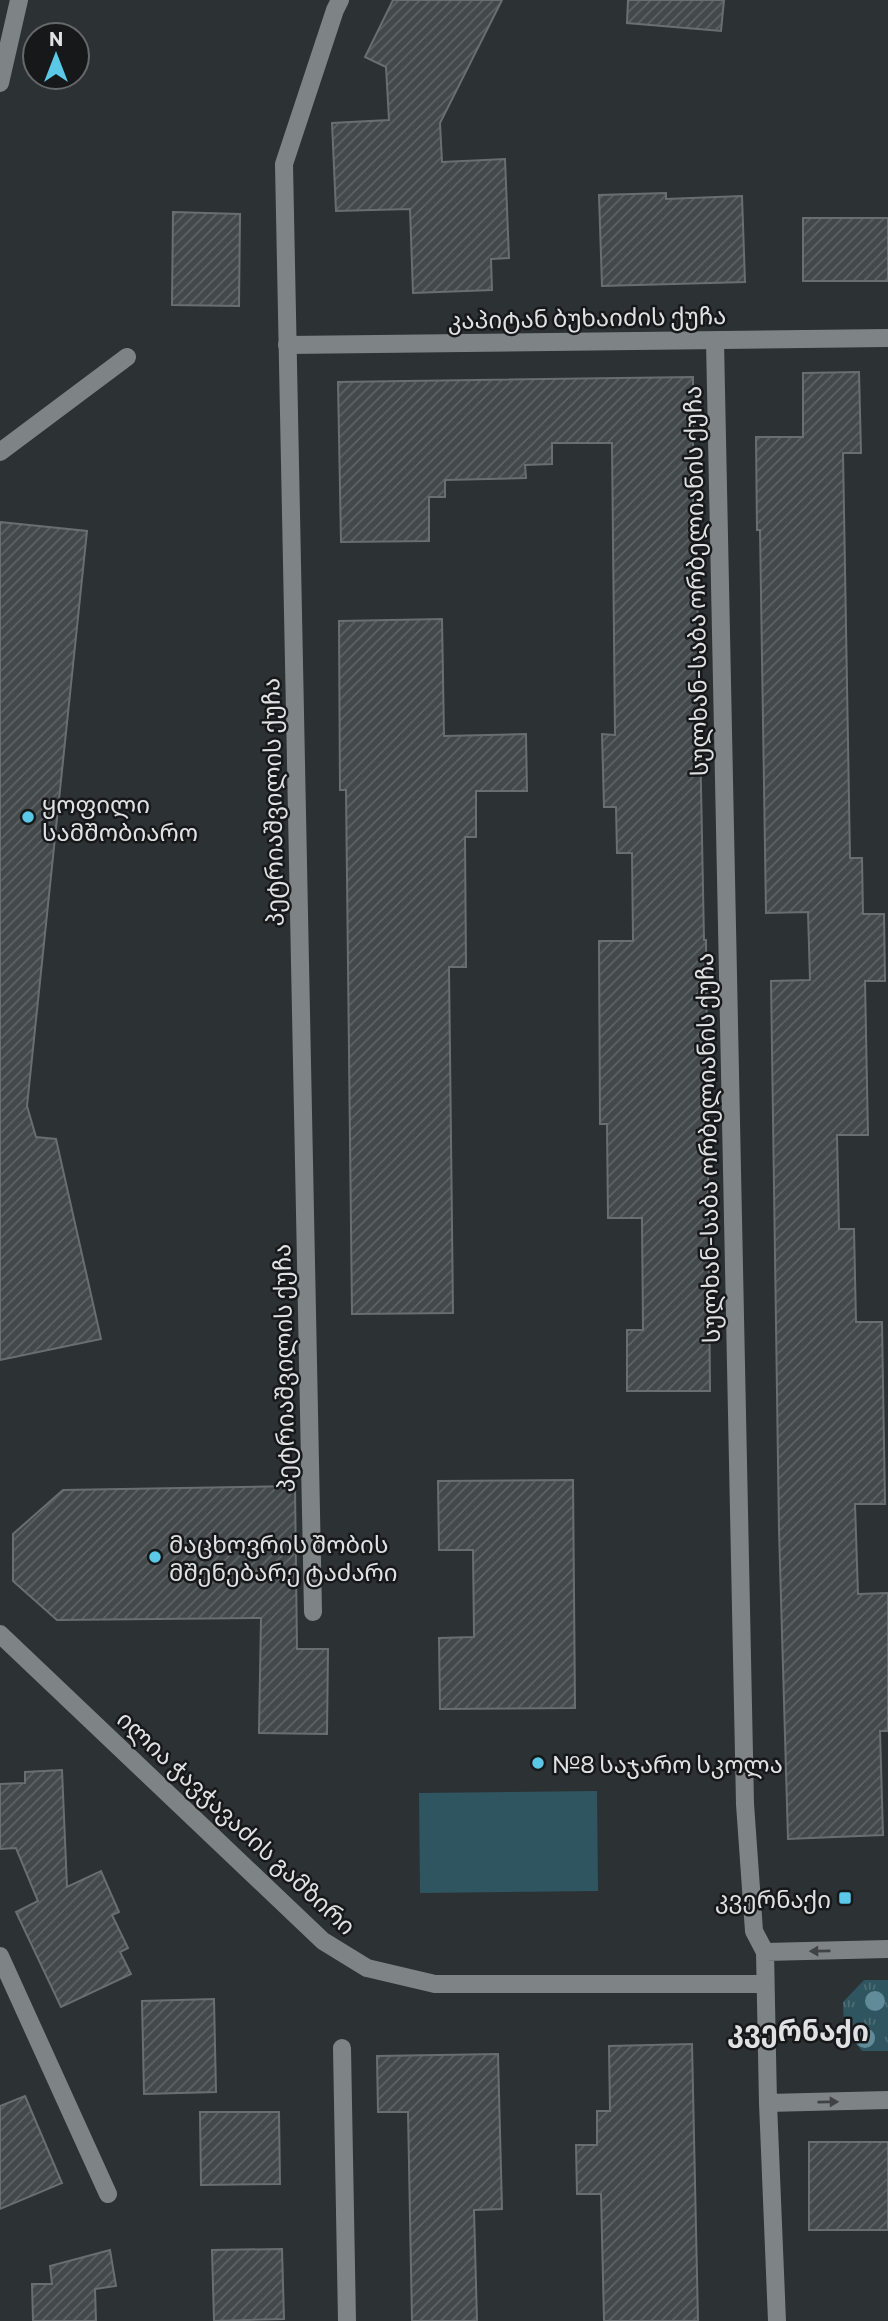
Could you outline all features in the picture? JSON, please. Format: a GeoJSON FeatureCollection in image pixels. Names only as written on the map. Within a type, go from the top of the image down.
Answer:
{"type":"FeatureCollection","features":[{"type":"Feature","properties":{"kind":"street"},"geometry":{"type":"LineString","coordinates":[[0,83],[19,0]]}},
{"type":"Feature","properties":{"kind":"street","name":"პეტრიაშვილის ქუჩა"},"geometry":{"type":"LineString","coordinates":[[313,1612],[284,164],[340,0]]}},
{"type":"Feature","properties":{"kind":"street","name":"კაპიტან ბუხაიძის ქუჩა"},"geometry":{"type":"LineString","coordinates":[[287,345],[888,338]]}},
{"type":"Feature","properties":{"kind":"street","name":"სულხან-საბა ორბელიანის ქუჩა"},"geometry":{"type":"LineString","coordinates":[[715,341],[746,1804],[754,1931],[765,1952],[768,2103]]}},
{"type":"Feature","properties":{"kind":"street"},"geometry":{"type":"LineString","coordinates":[[0,452],[127,356]]}},
{"type":"Feature","properties":{"kind":"street","name":"ილია ჭავჭავაძის გამზირი"},"geometry":{"type":"LineString","coordinates":[[0,1634],[323,1941],[367,1968],[435,1984],[765,1984]]}},
{"type":"Feature","properties":{"kind":"street"},"geometry":{"type":"LineString","coordinates":[[765,1952],[888,1949]]}},
{"type":"Feature","properties":{"kind":"street"},"geometry":{"type":"LineString","coordinates":[[0,1956],[108,2194]]}},
{"type":"Feature","properties":{"kind":"street"},"geometry":{"type":"LineString","coordinates":[[342,2048],[347,2321]]}},
{"type":"Feature","properties":{"kind":"street"},"geometry":{"type":"LineString","coordinates":[[777,2321],[768,2103],[888,2101]]}},
{"type":"Feature","properties":{"kind":"green space"},"geometry":{"type":"Polygon","coordinates":[[[597,1791],[598,1891],[420,1893],[419,1793],[597,1791]]]}},
{"type":"Feature","properties":{"kind":"green space"},"geometry":{"type":"Polygon","coordinates":[[[864,1980],[888,1980],[888,2051],[862,2051],[844,2029],[843,2002],[864,1980]]]}},
{"type":"Feature","properties":{"kind":"building"},"geometry":{"type":"Polygon","coordinates":[[[393,0],[502,0],[440,123],[442,162],[505,159],[509,258],[491,259],[492,290],[413,293],[410,209],[336,211],[332,123],[389,120],[386,67],[365,57],[393,0]]]}},
{"type":"Feature","properties":{"kind":"building"},"geometry":{"type":"Polygon","coordinates":[[[628,0],[724,0],[721,31],[627,23],[628,0]]]}},
{"type":"Feature","properties":{"kind":"building"},"geometry":{"type":"Polygon","coordinates":[[[666,193],[666,199],[742,196],[745,282],[602,286],[599,195],[666,193]]]}},
{"type":"Feature","properties":{"kind":"building"},"geometry":{"type":"Polygon","coordinates":[[[173,212],[240,214],[239,306],[172,305],[173,212]]]}},
{"type":"Feature","properties":{"kind":"building"},"geometry":{"type":"Polygon","coordinates":[[[803,218],[888,218],[888,281],[803,281],[803,218]]]}},
{"type":"Feature","properties":{"kind":"building"},"geometry":{"type":"Polygon","coordinates":[[[859,372],[861,453],[843,453],[850,858],[862,858],[863,914],[884,914],[885,981],[865,981],[868,1135],[837,1135],[839,1229],[854,1229],[856,1322],[882,1322],[885,1504],[855,1504],[858,1594],[888,1593],[888,1731],[880,1731],[883,1835],[788,1839],[779,1530],[771,981],[810,980],[808,912],[766,913],[756,437],[803,437],[803,373],[859,372]]]}},
{"type":"Feature","properties":{"kind":"building"},"geometry":{"type":"Polygon","coordinates":[[[693,377],[693,583],[697,583],[706,940],[710,1391],[627,1391],[627,1330],[643,1330],[642,1218],[608,1218],[607,1124],[600,1124],[599,941],[633,941],[632,853],[617,853],[616,807],[604,807],[602,734],[615,735],[612,443],[552,443],[552,464],[525,465],[526,478],[445,480],[445,497],[429,497],[429,541],[341,542],[338,382],[693,377]]]}},
{"type":"Feature","properties":{"kind":"building","name":"ყოფილი სამშობიარო"},"geometry":{"type":"Polygon","coordinates":[[[0,522],[87,531],[27,1106],[36,1137],[56,1139],[101,1339],[0,1360],[0,522]]]}},
{"type":"Feature","properties":{"kind":"building"},"geometry":{"type":"Polygon","coordinates":[[[442,619],[444,736],[526,734],[527,791],[476,791],[476,837],[465,837],[466,967],[449,967],[453,1313],[352,1314],[346,790],[340,790],[339,621],[442,619]]]}},
{"type":"Feature","properties":{"kind":"building"},"geometry":{"type":"Polygon","coordinates":[[[573,1480],[575,1708],[440,1709],[439,1638],[474,1637],[473,1550],[439,1550],[438,1481],[573,1480]]]}},
{"type":"Feature","properties":{"kind":"building","name":"მაცხოვრის შობის მშენებარე ტაძარი"},"geometry":{"type":"Polygon","coordinates":[[[295,1486],[297,1649],[328,1649],[327,1734],[259,1733],[261,1618],[57,1620],[13,1581],[13,1534],[63,1490],[295,1486]]]}},
{"type":"Feature","properties":{"kind":"building"},"geometry":{"type":"Polygon","coordinates":[[[62,1770],[67,1887],[101,1871],[119,1912],[112,1915],[128,1948],[120,1952],[131,1974],[61,2007],[16,1912],[38,1901],[16,1848],[0,1849],[0,1784],[25,1783],[25,1772],[62,1770]]]}},
{"type":"Feature","properties":{"kind":"building"},"geometry":{"type":"Polygon","coordinates":[[[214,1999],[216,2092],[144,2094],[142,2001],[214,1999]]]}},
{"type":"Feature","properties":{"kind":"building"},"geometry":{"type":"Polygon","coordinates":[[[692,2044],[698,2321],[604,2321],[601,2194],[577,2194],[576,2145],[597,2145],[597,2111],[610,2111],[609,2046],[692,2044]]]}},
{"type":"Feature","properties":{"kind":"building"},"geometry":{"type":"Polygon","coordinates":[[[498,2054],[502,2209],[474,2210],[477,2321],[412,2321],[408,2112],[378,2112],[377,2056],[498,2054]]]}},
{"type":"Feature","properties":{"kind":"building"},"geometry":{"type":"Polygon","coordinates":[[[25,2096],[62,2183],[0,2209],[0,2106],[25,2096]]]}},
{"type":"Feature","properties":{"kind":"building"},"geometry":{"type":"Polygon","coordinates":[[[200,2112],[279,2112],[280,2184],[201,2185],[200,2112]]]}},
{"type":"Feature","properties":{"kind":"building"},"geometry":{"type":"Polygon","coordinates":[[[809,2142],[888,2142],[888,2230],[809,2230],[809,2142]]]}},
{"type":"Feature","properties":{"kind":"building"},"geometry":{"type":"Polygon","coordinates":[[[282,2249],[284,2319],[214,2321],[212,2250],[282,2249]]]}},
{"type":"Feature","properties":{"kind":"building"},"geometry":{"type":"Polygon","coordinates":[[[110,2250],[116,2286],[95,2289],[96,2321],[33,2321],[32,2284],[52,2284],[50,2266],[110,2250]]]}},
{"type":"Feature","properties":{"kind":"place","name":"ყოფილი სამშობიარო"},"geometry":{"type":"Point","coordinates":[28,817]}},
{"type":"Feature","properties":{"kind":"place","name":"მაცხოვრის შობის მშენებარე ტაძარი"},"geometry":{"type":"Point","coordinates":[155,1557]}},
{"type":"Feature","properties":{"kind":"place","name":"№8 საჯარო სკოლა"},"geometry":{"type":"Point","coordinates":[538,1763]}},
{"type":"Feature","properties":{"kind":"place","name":"კვერნაქი"},"geometry":{"type":"Point","coordinates":[845,1898]}},
{"type":"Feature","properties":{"kind":"district","name":"კვერნაქი"},"geometry":{"type":"Point","coordinates":[798,2030]}}]}
